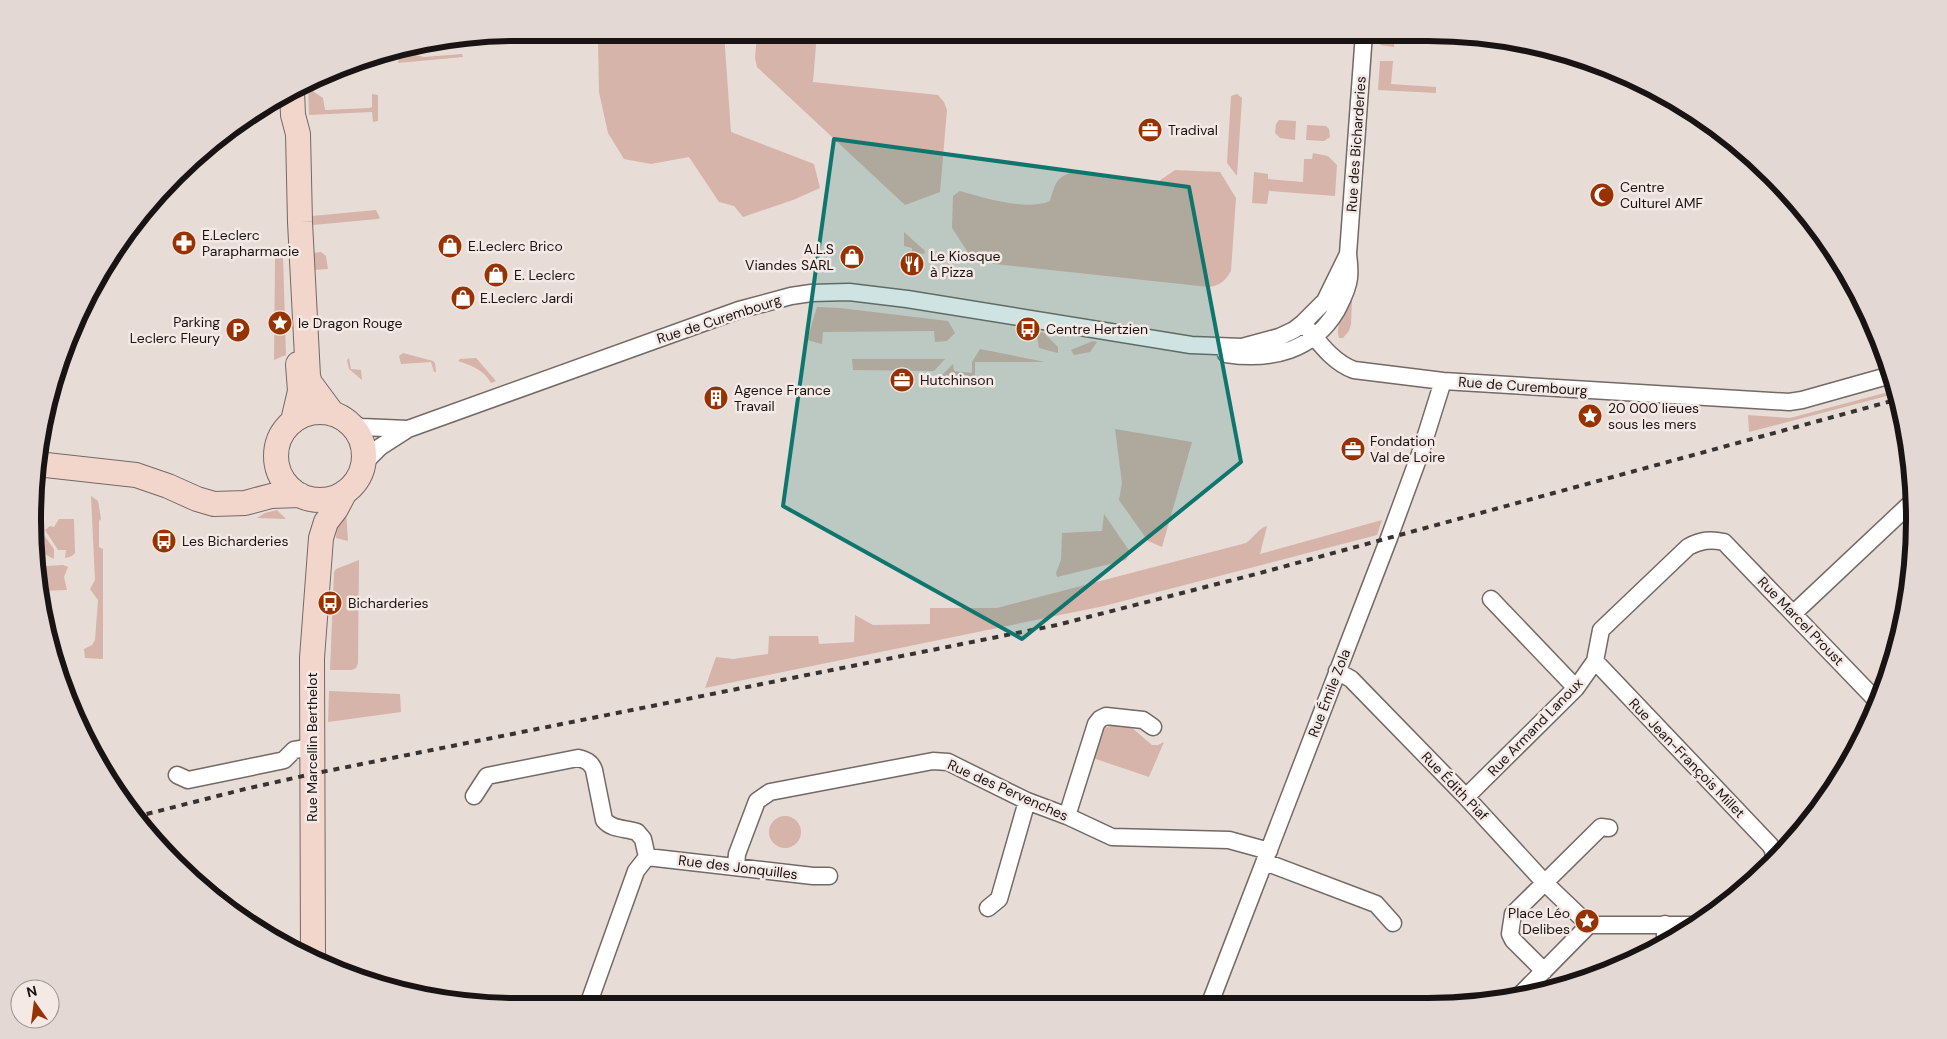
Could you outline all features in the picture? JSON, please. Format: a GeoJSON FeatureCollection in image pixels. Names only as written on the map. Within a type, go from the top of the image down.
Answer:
{"type":"FeatureCollection","features":[{"type":"Feature","properties":{"kind":"main road"},"geometry":{"type":"LineString","coordinates":[[292,99],[293,115],[298,134],[300,222],[308,376],[310,382],[361,441],[364,452],[363,464]]}},
{"type":"Feature","properties":{"kind":"main road"},"geometry":{"type":"LineString","coordinates":[[286,102],[287,123],[290,137],[300,391],[293,422]]}},
{"type":"Feature","properties":{"kind":"main road"},"geometry":{"type":"LineString","coordinates":[[232,503],[258,486],[270,474],[276,462],[276,450],[279,439],[293,422],[312,413],[323,412],[340,417]]}},
{"type":"Feature","properties":{"kind":"main road","name":"Rue Marcellin Berthelot"},"geometry":{"type":"LineString","coordinates":[[276,462],[280,475],[288,487],[303,496],[322,538]]}},
{"type":"Feature","properties":{"kind":"main road","name":"Rue Marcellin Berthelot"},"geometry":{"type":"LineString","coordinates":[[313,950],[312,658],[322,538],[326,522],[336,510],[345,492],[357,480],[363,464]]}},
{"type":"Feature","properties":{"kind":"main road"},"geometry":{"type":"LineString","coordinates":[[44,465],[136,475],[168,486],[197,500],[214,504],[245,504],[271,496],[303,496],[326,499],[345,492]]}},
{"type":"Feature","properties":{"kind":"street","name":"Rue des Bicharderies"},"geometry":{"type":"LineString","coordinates":[[1315,338],[1330,320],[1344,297],[1350,278],[1348,254],[1363,41]]}},
{"type":"Feature","properties":{"kind":"street","name":"Rue des Bicharderies"},"geometry":{"type":"LineString","coordinates":[[1303,323],[1325,301],[1348,254]]}},
{"type":"Feature","properties":{"kind":"street","name":"Rue de Curembourg"},"geometry":{"type":"LineString","coordinates":[[363,464],[380,447],[408,429],[739,310],[772,300],[811,293],[849,292],[907,299],[1191,345],[1242,347],[1279,337],[1294,330],[1303,323],[1326,350],[1344,366],[1354,370],[1443,381],[1789,402],[1883,376]]}},
{"type":"Feature","properties":{"kind":"street","name":"Rue de Curembourg"},"geometry":{"type":"LineString","coordinates":[[1191,345],[1212,352],[1253,357],[1297,347],[1315,338]]}},
{"type":"Feature","properties":{"kind":"street","name":"Rue Émile Zola"},"geometry":{"type":"LineString","coordinates":[[1212,998],[1389,538],[1423,445],[1443,381]]}},
{"type":"Feature","properties":{"kind":"street","name":"Rue de Curembourg"},"geometry":{"type":"LineString","coordinates":[[340,417],[361,427],[408,429]]}},
{"type":"Feature","properties":{"kind":"street"},"geometry":{"type":"LineString","coordinates":[[1794,613],[1906,508]]}},
{"type":"Feature","properties":{"kind":"street","name":"Rue Armand Lanoux"},"geometry":{"type":"LineString","coordinates":[[1466,797],[1576,688],[1595,661],[1601,630],[1688,546],[1708,539],[1724,542]]}},
{"type":"Feature","properties":{"kind":"street","name":"Rue Marcel Proust"},"geometry":{"type":"LineString","coordinates":[[1724,542],[1872,695]]}},
{"type":"Feature","properties":{"kind":"street"},"geometry":{"type":"LineString","coordinates":[[1491,599],[1576,688]]}},
{"type":"Feature","properties":{"kind":"street","name":"Rue Jean-François Millet"},"geometry":{"type":"LineString","coordinates":[[1595,661],[1773,850]]}},
{"type":"Feature","properties":{"kind":"street","name":"Rue Édith Piaf"},"geometry":{"type":"LineString","coordinates":[[1337,671],[1351,679],[1466,797],[1544,882],[1588,925]]}},
{"type":"Feature","properties":{"kind":"street"},"geometry":{"type":"LineString","coordinates":[[1067,816],[1096,724],[1100,719],[1106,716],[1143,720],[1153,728]]}},
{"type":"Feature","properties":{"kind":"street"},"geometry":{"type":"LineString","coordinates":[[177,775],[188,780],[280,761],[284,760],[294,750],[312,747]]}},
{"type":"Feature","properties":{"kind":"street"},"geometry":{"type":"LineString","coordinates":[[474,796],[487,776],[578,758],[583,759],[590,763],[594,770],[604,820],[608,825],[637,832],[643,839],[647,857],[636,871],[591,998]]}},
{"type":"Feature","properties":{"kind":"street","name":"Rue des Pervenches"},"geometry":{"type":"LineString","coordinates":[[736,866],[737,854],[757,801],[770,792],[940,761],[948,762],[1027,801],[1067,816],[1112,837],[1225,839],[1376,904],[1394,923]]}},
{"type":"Feature","properties":{"kind":"street"},"geometry":{"type":"LineString","coordinates":[[988,908],[999,899],[1027,801]]}},
{"type":"Feature","properties":{"kind":"street"},"geometry":{"type":"LineString","coordinates":[[1544,971],[1513,940],[1510,934],[1512,914],[1601,827],[1608,828]]}},
{"type":"Feature","properties":{"kind":"street","name":"Rue des Jonquilles"},"geometry":{"type":"LineString","coordinates":[[647,857],[813,876],[829,876]]}},
{"type":"Feature","properties":{"kind":"street"},"geometry":{"type":"LineString","coordinates":[[1528,987],[1588,925],[1614,924],[1665,932]]}},
{"type":"Feature","properties":{"kind":"highlighted area"},"geometry":{"type":"Polygon","coordinates":[[[834,139],[1189,187],[1241,462],[1022,639],[783,506],[834,139]]]}},
{"type":"Feature","properties":{"kind":"shaded area"},"geometry":{"type":"Polygon","coordinates":[[[598,41],[725,41],[731,132],[814,164],[820,188],[793,200],[743,217],[734,206],[719,202],[689,157],[651,164],[624,159],[608,133],[599,92],[598,41]]]}},
{"type":"Feature","properties":{"kind":"shaded area"},"geometry":{"type":"Polygon","coordinates":[[[756,41],[816,41],[813,82],[938,95],[944,102],[947,110],[940,192],[905,205],[757,67],[755,58],[756,41]]]}},
{"type":"Feature","properties":{"kind":"shaded area"},"geometry":{"type":"Polygon","coordinates":[[[1381,41],[1394,41],[1394,47],[1380,45],[1381,41]]]}},
{"type":"Feature","properties":{"kind":"shaded area"},"geometry":{"type":"Polygon","coordinates":[[[411,54],[424,57],[462,54],[463,57],[398,63],[399,58],[411,54]]]}},
{"type":"Feature","properties":{"kind":"shaded area"},"geometry":{"type":"Polygon","coordinates":[[[1380,61],[1393,61],[1391,84],[1436,87],[1436,93],[1378,90],[1380,61]]]}},
{"type":"Feature","properties":{"kind":"shaded area"},"geometry":{"type":"Polygon","coordinates":[[[313,89],[314,92],[323,98],[325,110],[370,108],[372,107],[372,94],[378,95],[378,121],[373,122],[372,112],[309,115],[308,91],[313,89]]]}},
{"type":"Feature","properties":{"kind":"shaded area"},"geometry":{"type":"Polygon","coordinates":[[[1237,94],[1242,98],[1237,176],[1227,163],[1231,96],[1237,94]]]}},
{"type":"Feature","properties":{"kind":"shaded area"},"geometry":{"type":"Polygon","coordinates":[[[1279,120],[1296,121],[1295,140],[1280,138],[1275,133],[1276,124],[1279,120]]]}},
{"type":"Feature","properties":{"kind":"shaded area"},"geometry":{"type":"Polygon","coordinates":[[[1307,125],[1326,126],[1329,129],[1330,137],[1324,141],[1306,140],[1307,125]]]}},
{"type":"Feature","properties":{"kind":"shaded area"},"geometry":{"type":"Polygon","coordinates":[[[1313,153],[1328,156],[1337,165],[1335,196],[1269,191],[1267,204],[1252,203],[1254,172],[1268,174],[1268,179],[1303,182],[1304,159],[1312,159],[1313,153]]]}},
{"type":"Feature","properties":{"kind":"shaded area"},"geometry":{"type":"Polygon","coordinates":[[[1175,170],[1220,172],[1236,198],[1231,271],[1220,284],[1209,287],[985,263],[971,257],[952,228],[953,196],[960,191],[1005,202],[1030,205],[1041,204],[1050,201],[1058,180],[1070,173],[1159,181],[1175,170]]]}},
{"type":"Feature","properties":{"kind":"shaded area"},"geometry":{"type":"Polygon","coordinates":[[[376,210],[380,218],[378,219],[313,225],[312,216],[376,210]]]}},
{"type":"Feature","properties":{"kind":"shaded area"},"geometry":{"type":"Polygon","coordinates":[[[904,232],[925,251],[924,254],[912,252],[912,248],[904,246],[904,232]]]}},
{"type":"Feature","properties":{"kind":"shaded area"},"geometry":{"type":"Polygon","coordinates":[[[321,252],[326,256],[328,269],[314,270],[313,253],[321,252]]]}},
{"type":"Feature","properties":{"kind":"shaded area"},"geometry":{"type":"Polygon","coordinates":[[[283,256],[286,355],[274,360],[275,258],[283,256]]]}},
{"type":"Feature","properties":{"kind":"shaded area"},"geometry":{"type":"Polygon","coordinates":[[[1351,298],[1351,324],[1349,331],[1343,338],[1339,338],[1339,323],[1351,298]]]}},
{"type":"Feature","properties":{"kind":"shaded area"},"geometry":{"type":"Polygon","coordinates":[[[817,307],[948,321],[955,333],[947,341],[935,342],[934,331],[823,332],[822,344],[807,340],[817,307]]]}},
{"type":"Feature","properties":{"kind":"shaded area"},"geometry":{"type":"Polygon","coordinates":[[[1036,331],[1044,333],[1058,347],[1058,353],[1039,348],[1036,331]]]}},
{"type":"Feature","properties":{"kind":"shaded area"},"geometry":{"type":"Polygon","coordinates":[[[1093,341],[1097,342],[1090,352],[1074,355],[1071,350],[1093,341]]]}},
{"type":"Feature","properties":{"kind":"shaded area"},"geometry":{"type":"Polygon","coordinates":[[[980,349],[1045,362],[975,362],[975,386],[940,386],[940,377],[953,364],[954,371],[972,373],[972,362],[980,349]]]}},
{"type":"Feature","properties":{"kind":"shaded area"},"geometry":{"type":"Polygon","coordinates":[[[403,353],[433,361],[436,372],[434,372],[431,362],[401,364],[399,356],[403,353]]]}},
{"type":"Feature","properties":{"kind":"shaded area"},"geometry":{"type":"Polygon","coordinates":[[[349,358],[351,369],[361,370],[362,380],[349,369],[347,360],[349,358]]]}},
{"type":"Feature","properties":{"kind":"shaded area"},"geometry":{"type":"Polygon","coordinates":[[[476,358],[496,381],[491,383],[481,371],[458,361],[460,359],[476,358]]]}},
{"type":"Feature","properties":{"kind":"shaded area"},"geometry":{"type":"Polygon","coordinates":[[[852,359],[945,359],[934,371],[853,370],[852,359]]]}},
{"type":"Feature","properties":{"kind":"shaded area"},"geometry":{"type":"Polygon","coordinates":[[[1888,392],[1889,395],[1749,432],[1748,415],[1790,418],[1888,392]]]}},
{"type":"Feature","properties":{"kind":"shaded area"},"geometry":{"type":"Polygon","coordinates":[[[1115,429],[1192,442],[1162,547],[1148,541],[1119,500],[1122,483],[1115,429]]]}},
{"type":"Feature","properties":{"kind":"shaded area"},"geometry":{"type":"Polygon","coordinates":[[[91,496],[98,501],[101,519],[99,521],[99,547],[103,549],[103,659],[85,658],[84,649],[92,645],[95,640],[98,600],[90,589],[95,580],[91,496]]]}},
{"type":"Feature","properties":{"kind":"shaded area"},"geometry":{"type":"Polygon","coordinates":[[[277,510],[286,519],[257,518],[265,513],[277,510]]]}},
{"type":"Feature","properties":{"kind":"shaded area"},"geometry":{"type":"Polygon","coordinates":[[[346,511],[348,541],[336,538],[337,524],[346,511]]]}},
{"type":"Feature","properties":{"kind":"shaded area"},"geometry":{"type":"Polygon","coordinates":[[[1104,514],[1130,552],[1126,560],[1057,577],[1056,573],[1061,560],[1062,533],[1102,531],[1104,514]]]}},
{"type":"Feature","properties":{"kind":"shaded area"},"geometry":{"type":"Polygon","coordinates":[[[59,519],[74,519],[75,553],[65,558],[66,550],[58,550],[45,530],[50,526],[54,527],[59,519]]]}},
{"type":"Feature","properties":{"kind":"shaded area"},"geometry":{"type":"Polygon","coordinates":[[[1382,520],[1377,535],[1104,606],[705,688],[716,657],[733,659],[768,654],[769,636],[818,636],[819,644],[854,642],[855,615],[873,625],[930,624],[930,608],[997,608],[1246,543],[1267,526],[1260,554],[1382,520]]]}},
{"type":"Feature","properties":{"kind":"shaded area"},"geometry":{"type":"Polygon","coordinates":[[[41,534],[54,549],[54,559],[46,555],[42,550],[41,534]]]}},
{"type":"Feature","properties":{"kind":"shaded area"},"geometry":{"type":"Polygon","coordinates":[[[359,560],[358,663],[356,668],[352,670],[330,670],[334,572],[336,569],[359,560]]]}},
{"type":"Feature","properties":{"kind":"shaded area"},"geometry":{"type":"Polygon","coordinates":[[[63,565],[68,567],[64,577],[67,590],[46,591],[44,569],[46,566],[63,565]]]}},
{"type":"Feature","properties":{"kind":"shaded area"},"geometry":{"type":"Polygon","coordinates":[[[329,691],[400,694],[401,712],[328,722],[329,691]]]}},
{"type":"Feature","properties":{"kind":"shaded area"},"geometry":{"type":"Polygon","coordinates":[[[1114,723],[1131,727],[1152,745],[1164,742],[1149,777],[1093,758],[1101,731],[1114,723]]]}},
{"type":"Feature","properties":{"kind":"shaded area"},"geometry":{"type":"Polygon","coordinates":[[[785,816],[797,820],[801,832],[797,844],[785,848],[773,844],[769,832],[773,820],[785,816]]]}},
{"type":"Feature","properties":{"kind":"railway"},"geometry":{"type":"LineString","coordinates":[[143,815],[312,774],[1057,625],[1260,573],[1890,401]]}},
{"type":"Feature","properties":{"kind":"place","name":"Tradival"},"geometry":{"type":"Point","coordinates":[1150,130]}},
{"type":"Feature","properties":{"kind":"place","name":"Centre Culturel AMF"},"geometry":{"type":"Point","coordinates":[1602,195]}},
{"type":"Feature","properties":{"kind":"place","name":"E.Leclerc Parapharmacie"},"geometry":{"type":"Point","coordinates":[184,243]}},
{"type":"Feature","properties":{"kind":"place","name":"E.Leclerc Brico"},"geometry":{"type":"Point","coordinates":[450,246]}},
{"type":"Feature","properties":{"kind":"place","name":"A.L.S Viandes SARL"},"geometry":{"type":"Point","coordinates":[852,257]}},
{"type":"Feature","properties":{"kind":"place","name":"Le Kiosque à Pizza"},"geometry":{"type":"Point","coordinates":[912,264]}},
{"type":"Feature","properties":{"kind":"place","name":"E. Leclerc"},"geometry":{"type":"Point","coordinates":[496,275]}},
{"type":"Feature","properties":{"kind":"place","name":"E.Leclerc Jardi"},"geometry":{"type":"Point","coordinates":[463,298]}},
{"type":"Feature","properties":{"kind":"place","name":"le Dragon Rouge"},"geometry":{"type":"Point","coordinates":[280,323]}},
{"type":"Feature","properties":{"kind":"place","name":"Centre Hertzien"},"geometry":{"type":"Point","coordinates":[1028,329]}},
{"type":"Feature","properties":{"kind":"place","name":"Parking Leclerc Fleury"},"geometry":{"type":"Point","coordinates":[238,330]}},
{"type":"Feature","properties":{"kind":"place","name":"Hutchinson"},"geometry":{"type":"Point","coordinates":[902,380]}},
{"type":"Feature","properties":{"kind":"place","name":"Agence France Travail"},"geometry":{"type":"Point","coordinates":[716,398]}},
{"type":"Feature","properties":{"kind":"place","name":"20 000 lieues sous les mers"},"geometry":{"type":"Point","coordinates":[1590,416]}},
{"type":"Feature","properties":{"kind":"place","name":"Fondation Val de Loire"},"geometry":{"type":"Point","coordinates":[1353,449]}},
{"type":"Feature","properties":{"kind":"place","name":"Les Bicharderies"},"geometry":{"type":"Point","coordinates":[164,541]}},
{"type":"Feature","properties":{"kind":"place","name":"Bicharderies"},"geometry":{"type":"Point","coordinates":[330,603]}},
{"type":"Feature","properties":{"kind":"place","name":"Place Léo Delibes"},"geometry":{"type":"Point","coordinates":[1587,921]}}]}
